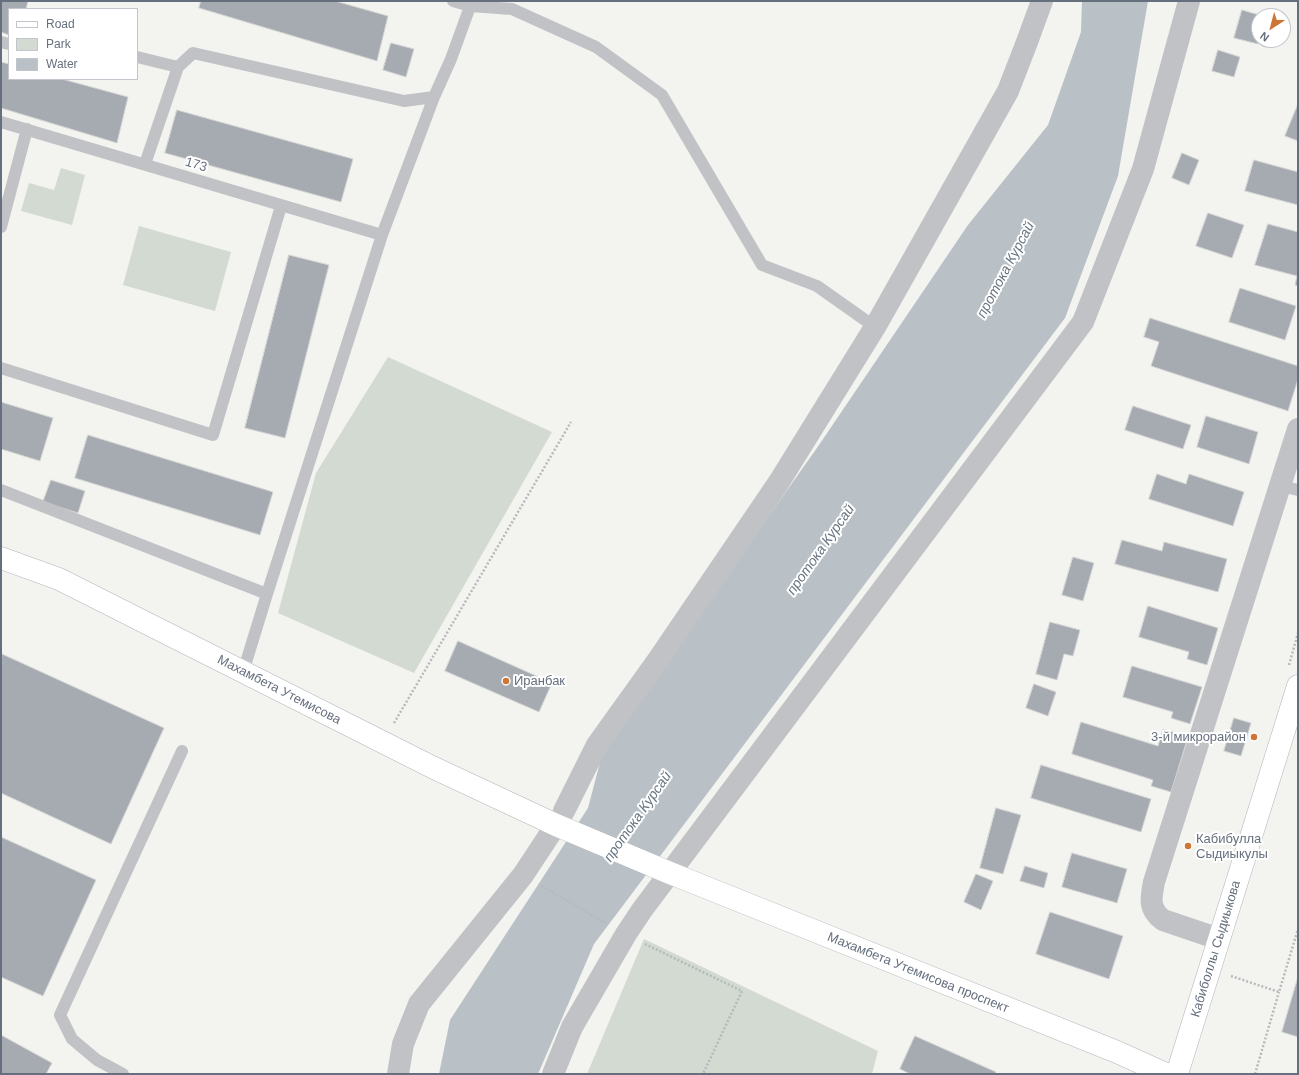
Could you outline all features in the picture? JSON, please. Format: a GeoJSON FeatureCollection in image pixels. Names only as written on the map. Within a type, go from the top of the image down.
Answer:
{"type":"FeatureCollection","features":[{"type":"Feature","properties":{"kind":"street"},"geometry":{"type":"LineString","coordinates":[[398,1074],[403,1044],[420,1004],[523,875],[560,818],[597,745],[779,482],[875,327],[1008,91],[1028,42],[1042,1]]}},
{"type":"Feature","properties":{"kind":"street"},"geometry":{"type":"LineString","coordinates":[[553,1074],[572,1027],[626,934],[642,910],[1083,322],[1143,169],[1189,1]]}},
{"type":"Feature","properties":{"kind":"street"},"geometry":{"type":"LineString","coordinates":[[1220,939],[1162,920],[1156,915],[1152,907],[1151,896],[1154,882],[1289,488],[1298,429]]}},
{"type":"Feature","properties":{"kind":"street","name":"Махамбета Утемисова"},"geometry":{"type":"LineString","coordinates":[[3,562],[59,579],[432,767],[560,818]]}},
{"type":"Feature","properties":{"kind":"street","name":"Кабиболлы Сыдиыкова"},"geometry":{"type":"LineString","coordinates":[[1177,1074],[1298,686]]}},
{"type":"Feature","properties":{"kind":"street","name":"Махамбета Утемисова проспект"},"geometry":{"type":"LineString","coordinates":[[560,818],[670,873],[1117,1052],[1166,1074]]}},
{"type":"Feature","properties":{"kind":"lane"},"geometry":{"type":"LineString","coordinates":[[453,1],[512,9],[596,47],[662,95],[762,264],[817,286],[875,327]]}},
{"type":"Feature","properties":{"kind":"lane"},"geometry":{"type":"LineString","coordinates":[[244,672],[267,594],[382,235],[434,97],[452,59],[471,4]]}},
{"type":"Feature","properties":{"kind":"lane"},"geometry":{"type":"LineString","coordinates":[[145,164],[178,67],[193,53],[404,101],[434,97]]}},
{"type":"Feature","properties":{"kind":"lane"},"geometry":{"type":"LineString","coordinates":[[138,57],[178,67]]}},
{"type":"Feature","properties":{"kind":"lane","name":"173"},"geometry":{"type":"LineString","coordinates":[[1,122],[382,235]]}},
{"type":"Feature","properties":{"kind":"lane"},"geometry":{"type":"LineString","coordinates":[[1,227],[27,130]]}},
{"type":"Feature","properties":{"kind":"lane"},"geometry":{"type":"LineString","coordinates":[[1,368],[213,435],[281,206]]}},
{"type":"Feature","properties":{"kind":"lane"},"geometry":{"type":"LineString","coordinates":[[1,490],[267,594]]}},
{"type":"Feature","properties":{"kind":"lane"},"geometry":{"type":"LineString","coordinates":[[123,1074],[97,1060],[72,1039],[60,1015],[182,750]]}},
{"type":"Feature","properties":{"kind":"path"},"geometry":{"type":"LineString","coordinates":[[383,742],[571,422]]}},
{"type":"Feature","properties":{"kind":"path"},"geometry":{"type":"LineString","coordinates":[[537,883],[626,934],[742,991],[703,1074]]}},
{"type":"Feature","properties":{"kind":"path"},"geometry":{"type":"LineString","coordinates":[[1255,1074],[1298,929]]}},
{"type":"Feature","properties":{"kind":"path"},"geometry":{"type":"LineString","coordinates":[[1210,970],[1279,992]]}},
{"type":"Feature","properties":{"kind":"green space"},"geometry":{"type":"Polygon","coordinates":[[[61,168],[85,175],[72,225],[21,211],[29,183],[54,190],[61,168]]]}},
{"type":"Feature","properties":{"kind":"green space"},"geometry":{"type":"Polygon","coordinates":[[[139,226],[231,252],[215,311],[123,285],[139,226]]]}},
{"type":"Feature","properties":{"kind":"green space"},"geometry":{"type":"Polygon","coordinates":[[[388,357],[552,432],[414,673],[278,613],[316,473],[388,357]]]}},
{"type":"Feature","properties":{"kind":"green space"},"geometry":{"type":"Polygon","coordinates":[[[644,939],[878,1051],[872,1074],[587,1074],[644,939]]]}},
{"type":"Feature","properties":{"kind":"water","name":"протока Курсай"},"geometry":{"type":"Polygon","coordinates":[[[1082,1],[1148,1],[1118,176],[1065,318],[594,944],[538,1074],[439,1074],[450,1020],[588,808],[603,751],[819,445],[968,225],[1048,125],[1081,32],[1082,1]]]}},
{"type":"Feature","properties":{"kind":"building"},"geometry":{"type":"Polygon","coordinates":[[[1,1],[28,1],[26,8],[8,8],[8,35],[1,32],[1,1]]]}},
{"type":"Feature","properties":{"kind":"building"},"geometry":{"type":"Polygon","coordinates":[[[201,1],[335,1],[388,16],[377,61],[199,8],[201,1]]]}},
{"type":"Feature","properties":{"kind":"building"},"geometry":{"type":"Polygon","coordinates":[[[1242,10],[1251,13],[1251,42],[1234,38],[1242,10]]]}},
{"type":"Feature","properties":{"kind":"building"},"geometry":{"type":"Polygon","coordinates":[[[391,43],[414,49],[406,77],[383,70],[391,43]]]}},
{"type":"Feature","properties":{"kind":"building"},"geometry":{"type":"Polygon","coordinates":[[[1218,50],[1240,57],[1234,77],[1212,71],[1218,50]]]}},
{"type":"Feature","properties":{"kind":"building"},"geometry":{"type":"Polygon","coordinates":[[[1,62],[8,64],[8,80],[66,80],[128,97],[117,143],[1,108],[1,62]]]}},
{"type":"Feature","properties":{"kind":"building"},"geometry":{"type":"Polygon","coordinates":[[[1298,104],[1298,141],[1285,136],[1298,104]]]}},
{"type":"Feature","properties":{"kind":"building"},"geometry":{"type":"Polygon","coordinates":[[[177,110],[353,159],[341,202],[165,153],[177,110]]]}},
{"type":"Feature","properties":{"kind":"building"},"geometry":{"type":"Polygon","coordinates":[[[1182,153],[1199,160],[1189,185],[1172,178],[1182,153]]]}},
{"type":"Feature","properties":{"kind":"building"},"geometry":{"type":"Polygon","coordinates":[[[1254,160],[1298,172],[1298,205],[1245,191],[1254,160]]]}},
{"type":"Feature","properties":{"kind":"building"},"geometry":{"type":"Polygon","coordinates":[[[1208,213],[1244,225],[1232,258],[1196,246],[1208,213]]]}},
{"type":"Feature","properties":{"kind":"building"},"geometry":{"type":"Polygon","coordinates":[[[1268,224],[1298,232],[1298,286],[1295,285],[1297,276],[1255,265],[1268,224]]]}},
{"type":"Feature","properties":{"kind":"building"},"geometry":{"type":"Polygon","coordinates":[[[289,255],[329,265],[285,438],[245,428],[289,255]]]}},
{"type":"Feature","properties":{"kind":"building"},"geometry":{"type":"Polygon","coordinates":[[[1240,288],[1296,306],[1285,340],[1229,322],[1240,288]]]}},
{"type":"Feature","properties":{"kind":"building"},"geometry":{"type":"Polygon","coordinates":[[[1150,318],[1298,366],[1298,379],[1288,411],[1151,366],[1159,342],[1144,337],[1150,318]]]}},
{"type":"Feature","properties":{"kind":"building"},"geometry":{"type":"Polygon","coordinates":[[[1,402],[53,418],[40,461],[1,449],[1,402]]]}},
{"type":"Feature","properties":{"kind":"building"},"geometry":{"type":"Polygon","coordinates":[[[1133,406],[1191,425],[1183,449],[1125,430],[1133,406]]]}},
{"type":"Feature","properties":{"kind":"building"},"geometry":{"type":"Polygon","coordinates":[[[1206,416],[1258,432],[1249,464],[1197,447],[1206,416]]]}},
{"type":"Feature","properties":{"kind":"building"},"geometry":{"type":"Polygon","coordinates":[[[88,435],[273,492],[260,535],[75,478],[88,435]]]}},
{"type":"Feature","properties":{"kind":"building"},"geometry":{"type":"Polygon","coordinates":[[[1157,474],[1186,484],[1189,474],[1244,492],[1233,526],[1149,499],[1157,474]]]}},
{"type":"Feature","properties":{"kind":"building"},"geometry":{"type":"Polygon","coordinates":[[[51,480],[85,491],[78,513],[43,502],[51,480]]]}},
{"type":"Feature","properties":{"kind":"building"},"geometry":{"type":"Polygon","coordinates":[[[1122,540],[1162,551],[1164,542],[1227,559],[1218,592],[1115,564],[1122,540]]]}},
{"type":"Feature","properties":{"kind":"building"},"geometry":{"type":"Polygon","coordinates":[[[1073,557],[1094,563],[1083,601],[1062,595],[1073,557]]]}},
{"type":"Feature","properties":{"kind":"building"},"geometry":{"type":"Polygon","coordinates":[[[1148,606],[1218,628],[1207,665],[1187,659],[1189,652],[1139,637],[1148,606]]]}},
{"type":"Feature","properties":{"kind":"building"},"geometry":{"type":"Polygon","coordinates":[[[1050,622],[1080,630],[1073,656],[1064,654],[1057,680],[1036,674],[1050,622]]]}},
{"type":"Feature","properties":{"kind":"building"},"geometry":{"type":"Polygon","coordinates":[[[458,641],[552,683],[539,712],[445,671],[458,641]]]}},
{"type":"Feature","properties":{"kind":"building"},"geometry":{"type":"Polygon","coordinates":[[[2,654],[164,728],[111,844],[1,793],[2,654]]]}},
{"type":"Feature","properties":{"kind":"building"},"geometry":{"type":"Polygon","coordinates":[[[1132,666],[1202,687],[1190,724],[1171,718],[1173,712],[1123,697],[1132,666]]]}},
{"type":"Feature","properties":{"kind":"building"},"geometry":{"type":"Polygon","coordinates":[[[1034,684],[1056,692],[1048,716],[1026,708],[1034,684]]]}},
{"type":"Feature","properties":{"kind":"building"},"geometry":{"type":"Polygon","coordinates":[[[1234,718],[1251,723],[1241,756],[1224,751],[1234,718]]]}},
{"type":"Feature","properties":{"kind":"building"},"geometry":{"type":"Polygon","coordinates":[[[1081,722],[1158,746],[1163,729],[1188,737],[1171,792],[1151,786],[1153,780],[1072,754],[1081,722]]]}},
{"type":"Feature","properties":{"kind":"building"},"geometry":{"type":"Polygon","coordinates":[[[1041,765],[1151,799],[1141,832],[1031,798],[1041,765]]]}},
{"type":"Feature","properties":{"kind":"building"},"geometry":{"type":"Polygon","coordinates":[[[996,808],[1021,815],[1003,874],[980,868],[996,808]]]}},
{"type":"Feature","properties":{"kind":"building"},"geometry":{"type":"Polygon","coordinates":[[[1,837],[96,880],[43,996],[1,977],[1,837]]]}},
{"type":"Feature","properties":{"kind":"building"},"geometry":{"type":"Polygon","coordinates":[[[1072,853],[1127,869],[1117,903],[1062,887],[1072,853]]]}},
{"type":"Feature","properties":{"kind":"building"},"geometry":{"type":"Polygon","coordinates":[[[1025,866],[1048,873],[1044,888],[1020,881],[1025,866]]]}},
{"type":"Feature","properties":{"kind":"building"},"geometry":{"type":"Polygon","coordinates":[[[976,874],[993,881],[981,910],[964,902],[976,874]]]}},
{"type":"Feature","properties":{"kind":"building"},"geometry":{"type":"Polygon","coordinates":[[[1050,912],[1123,936],[1109,979],[1036,954],[1050,912]]]}},
{"type":"Feature","properties":{"kind":"building"},"geometry":{"type":"Polygon","coordinates":[[[1298,977],[1298,1037],[1282,1032],[1298,977]]]}},
{"type":"Feature","properties":{"kind":"building"},"geometry":{"type":"Polygon","coordinates":[[[1,1035],[52,1063],[46,1074],[1,1074],[1,1035]]]}},
{"type":"Feature","properties":{"kind":"building"},"geometry":{"type":"Polygon","coordinates":[[[915,1036],[996,1072],[995,1074],[910,1074],[900,1069],[915,1036]]]}},
{"type":"Feature","properties":{"kind":"place","name":"Иранбак"},"geometry":{"type":"Point","coordinates":[506,681]}},
{"type":"Feature","properties":{"kind":"place","name":"3-й микрорайон"},"geometry":{"type":"Point","coordinates":[1254,737]}},
{"type":"Feature","properties":{"kind":"place","name":"Кабибулла Сыдиыкулы"},"geometry":{"type":"Point","coordinates":[1188,846]}}]}
